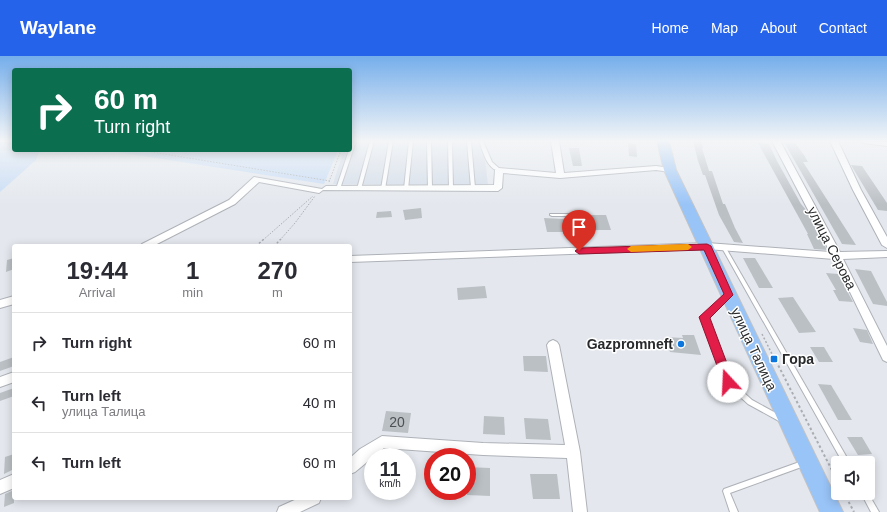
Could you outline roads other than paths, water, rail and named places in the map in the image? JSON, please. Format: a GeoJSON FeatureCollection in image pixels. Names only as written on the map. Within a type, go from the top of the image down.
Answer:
{"type":"FeatureCollection","features":[{"type":"Feature","properties":{"kind":"main road","name":"улица Талица"},"geometry":{"type":"LineString","coordinates":[[668,162],[670,170],[832,512]]}},
{"type":"Feature","properties":{"kind":"street"},"geometry":{"type":"LineString","coordinates":[[558,162],[560,176]]}},
{"type":"Feature","properties":{"kind":"street","name":"улица Серова"},"geometry":{"type":"LineString","coordinates":[[787,162],[837,256],[887,357]]}},
{"type":"Feature","properties":{"kind":"street"},"geometry":{"type":"LineString","coordinates":[[844,162],[857,190],[887,245]]}},
{"type":"Feature","properties":{"kind":"street"},"geometry":{"type":"LineString","coordinates":[[149,244],[232,202],[257,179],[338,189],[498,188],[499,170],[560,176],[656,168],[670,170]]}},
{"type":"Feature","properties":{"kind":"street"},"geometry":{"type":"LineString","coordinates":[[352,259],[707,246],[837,256],[887,254]]}},
{"type":"Feature","properties":{"kind":"street"},"geometry":{"type":"LineString","coordinates":[[553,344],[573,452],[580,512]]}},
{"type":"Feature","properties":{"kind":"street"},"geometry":{"type":"LineString","coordinates":[[0,382],[12,378]]}},
{"type":"Feature","properties":{"kind":"street"},"geometry":{"type":"LineString","coordinates":[[352,465],[382,442],[483,449],[573,452]]}},
{"type":"Feature","properties":{"kind":"street"},"geometry":{"type":"LineString","coordinates":[[0,487],[12,482]]}},
{"type":"Feature","properties":{"kind":"street"},"geometry":{"type":"LineString","coordinates":[[284,512],[310,500]]}},
{"type":"Feature","properties":{"kind":"lane"},"geometry":{"type":"LineString","coordinates":[[338,189],[347,162]]}},
{"type":"Feature","properties":{"kind":"lane"},"geometry":{"type":"LineString","coordinates":[[360,189],[367,162]]}},
{"type":"Feature","properties":{"kind":"lane"},"geometry":{"type":"LineString","coordinates":[[383,189],[387,162]]}},
{"type":"Feature","properties":{"kind":"lane"},"geometry":{"type":"LineString","coordinates":[[406,189],[409,162]]}},
{"type":"Feature","properties":{"kind":"lane"},"geometry":{"type":"LineString","coordinates":[[429,162],[430,189]]}},
{"type":"Feature","properties":{"kind":"lane"},"geometry":{"type":"LineString","coordinates":[[450,162],[451,189]]}},
{"type":"Feature","properties":{"kind":"lane"},"geometry":{"type":"LineString","coordinates":[[471,162],[473,188]]}},
{"type":"Feature","properties":{"kind":"lane"},"geometry":{"type":"LineString","coordinates":[[490,162],[499,170]]}},
{"type":"Feature","properties":{"kind":"lane"},"geometry":{"type":"LineString","coordinates":[[552,214],[570,215],[579,251]]}},
{"type":"Feature","properties":{"kind":"lane"},"geometry":{"type":"LineString","coordinates":[[724,248],[843,456]]}},
{"type":"Feature","properties":{"kind":"lane"},"geometry":{"type":"LineString","coordinates":[[729,295],[704,317],[728,382],[750,402],[790,423]]}},
{"type":"Feature","properties":{"kind":"lane"},"geometry":{"type":"LineString","coordinates":[[734,512],[726,491],[808,462]]}},
{"type":"Feature","properties":{"kind":"lane"},"geometry":{"type":"LineString","coordinates":[[868,500],[875,512]]}},
{"type":"Feature","properties":{"kind":"place","name":"Gazpromneft"},"geometry":{"type":"Point","coordinates":[681,344]}},
{"type":"Feature","properties":{"kind":"place","name":"Гора"},"geometry":{"type":"Point","coordinates":[774,359]}}]}
